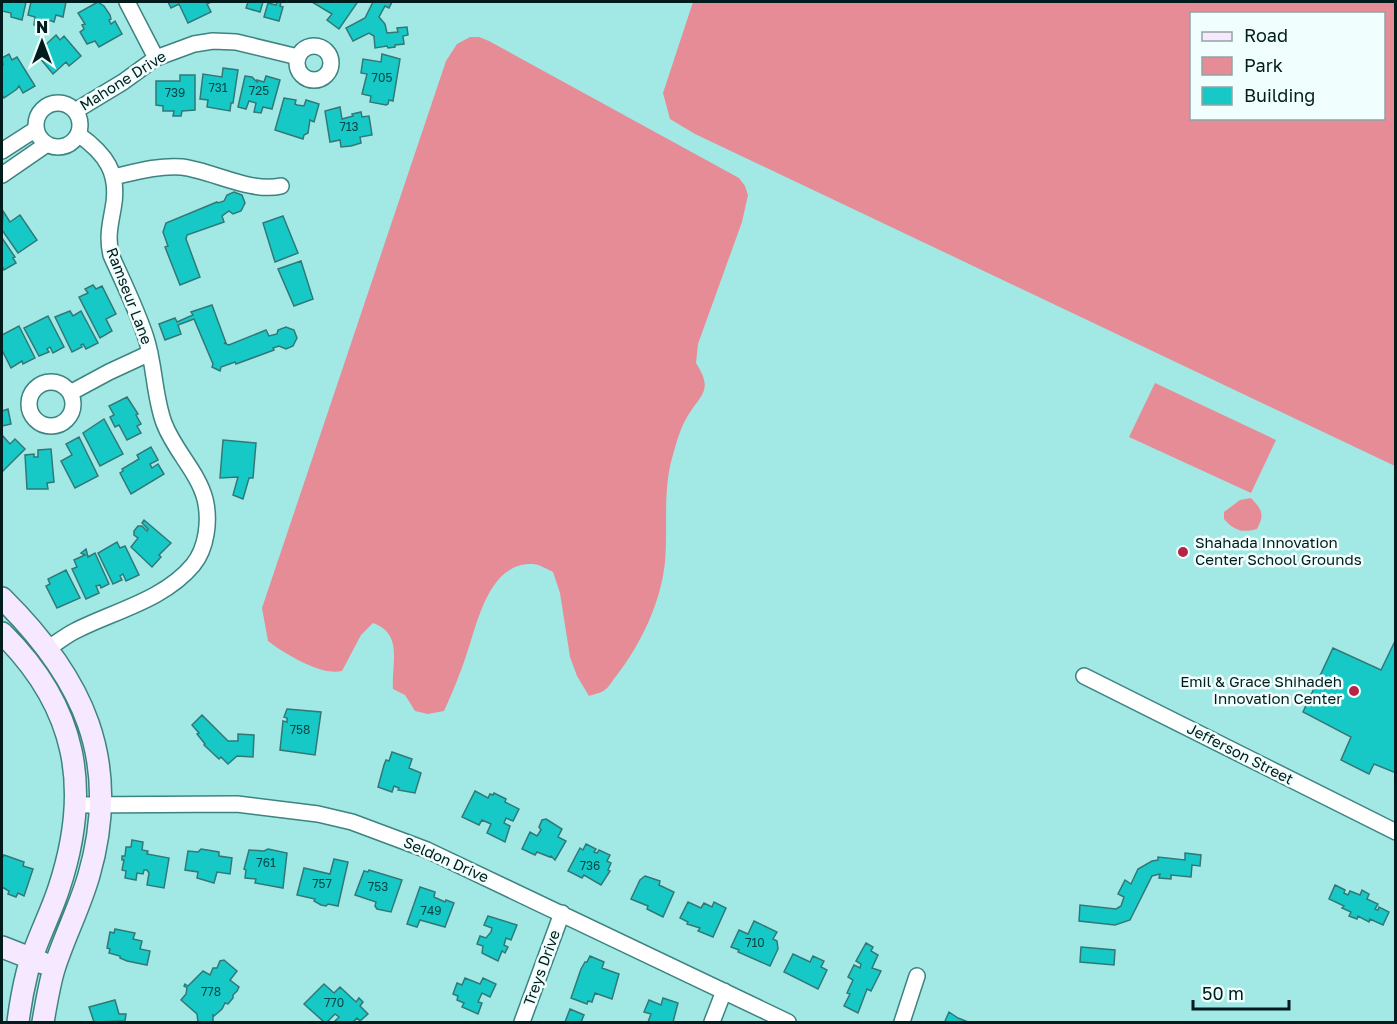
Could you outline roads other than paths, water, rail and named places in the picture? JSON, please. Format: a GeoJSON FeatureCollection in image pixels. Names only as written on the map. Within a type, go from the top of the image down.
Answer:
{"type":"FeatureCollection","features":[{"type":"Feature","properties":{"kind":"main road"},"geometry":{"type":"LineString","coordinates":[[2,598],[48,648],[75,690],[89,723],[100,774],[101,805],[98,840],[90,873],[55,968],[43,1023]]}},
{"type":"Feature","properties":{"kind":"main road"},"geometry":{"type":"LineString","coordinates":[[2,633],[42,681],[58,711],[73,760],[77,805],[75,831],[69,857],[27,972],[18,1023]]}},
{"type":"Feature","properties":{"kind":"main road"},"geometry":{"type":"LineString","coordinates":[[2,947],[55,968]]}},
{"type":"Feature","properties":{"kind":"street"},"geometry":{"type":"LineString","coordinates":[[127,2],[156,58]]}},
{"type":"Feature","properties":{"kind":"street","name":"Mahone Drive"},"geometry":{"type":"LineString","coordinates":[[2,151],[36,129],[36,119],[40,111],[47,106],[55,103],[65,104],[75,111],[123,82],[156,58],[194,44],[213,41],[251,45],[298,57]]}},
{"type":"Feature","properties":{"kind":"street"},"geometry":{"type":"LineString","coordinates":[[75,111],[79,119],[78,134]]}},
{"type":"Feature","properties":{"kind":"street"},"geometry":{"type":"LineString","coordinates":[[36,129],[40,139],[47,144]]}},
{"type":"Feature","properties":{"kind":"street","name":"Mahone Drive"},"geometry":{"type":"LineString","coordinates":[[2,176],[47,144],[58,147],[66,145],[78,134]]}},
{"type":"Feature","properties":{"kind":"street","name":"Ramseur Lane"},"geometry":{"type":"LineString","coordinates":[[48,648],[74,632],[165,589],[193,565],[200,554],[205,539],[207,514],[201,489],[165,425],[158,405],[150,353],[138,317],[111,255],[108,243],[115,192],[108,162],[78,134]]}},
{"type":"Feature","properties":{"kind":"street"},"geometry":{"type":"LineString","coordinates":[[113,177],[157,168],[180,167],[262,188],[281,186]]}},
{"type":"Feature","properties":{"kind":"street"},"geometry":{"type":"LineString","coordinates":[[70,393],[150,353]]}},
{"type":"Feature","properties":{"kind":"street","name":"Jefferson Street"},"geometry":{"type":"LineString","coordinates":[[1084,676],[1395,832]]}},
{"type":"Feature","properties":{"kind":"street","name":"Seldon Drive"},"geometry":{"type":"LineString","coordinates":[[77,805],[237,804],[318,814],[352,822],[427,850],[788,1023]]}},
{"type":"Feature","properties":{"kind":"street","name":"Treys Drive"},"geometry":{"type":"LineString","coordinates":[[522,1023],[562,913]]}},
{"type":"Feature","properties":{"kind":"street"},"geometry":{"type":"LineString","coordinates":[[902,1023],[917,976]]}},
{"type":"Feature","properties":{"kind":"street"},"geometry":{"type":"LineString","coordinates":[[712,1023],[724,991]]}},
{"type":"Feature","properties":{"kind":"place","name":"Shahada Innovation Center School Grounds"},"geometry":{"type":"Point","coordinates":[1183,552]}},
{"type":"Feature","properties":{"kind":"place","name":"Emil & Grace Shihadeh Innovation Center"},"geometry":{"type":"Point","coordinates":[1354,691]}}]}
